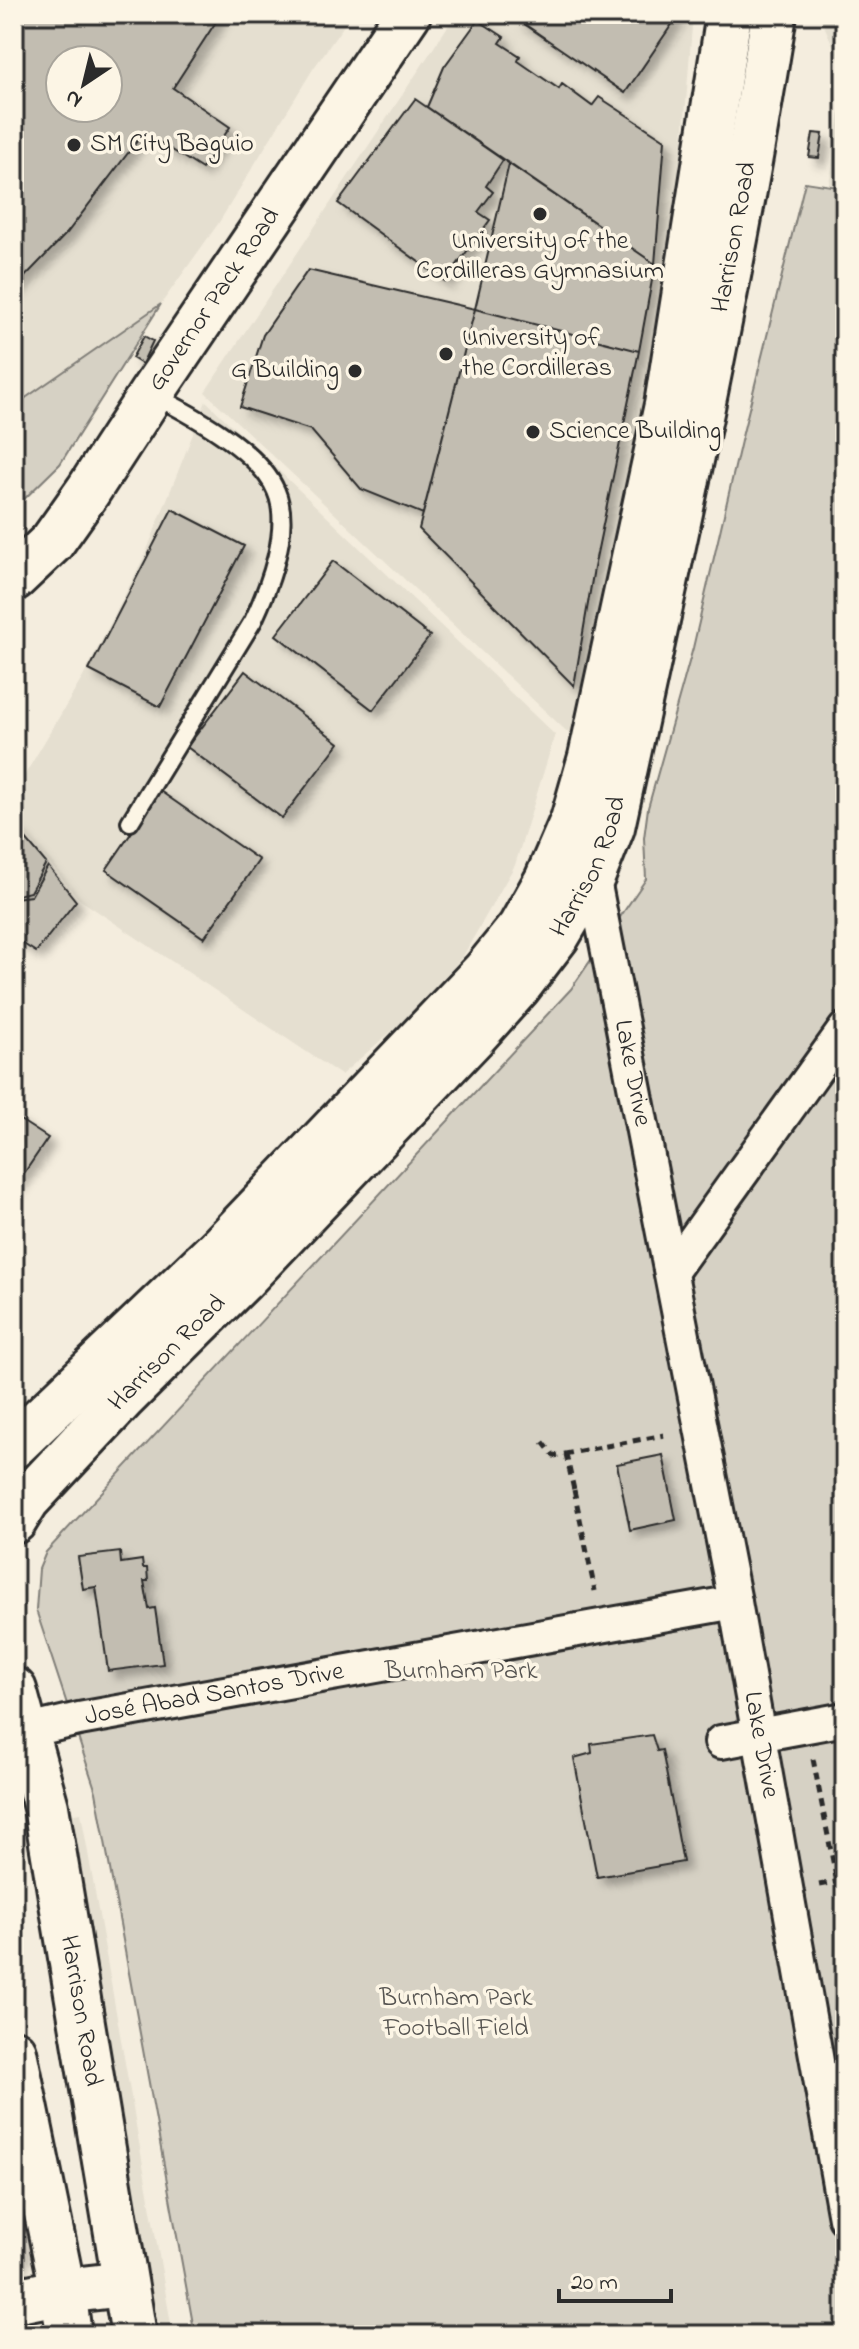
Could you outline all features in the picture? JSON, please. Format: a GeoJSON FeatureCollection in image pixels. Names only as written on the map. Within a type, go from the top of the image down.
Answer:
{"type":"FeatureCollection","features":[{"type":"Feature","properties":{"kind":"main road","name":"Harrison Road"},"geometry":{"type":"LineString","coordinates":[[14,1445],[221,1247],[485,971],[520,928],[547,880],[573,820],[591,757],[667,405],[729,14]]}},
{"type":"Feature","properties":{"kind":"main road","name":"Harrison Road"},"geometry":{"type":"LineString","coordinates":[[14,1521],[27,1500],[122,1399],[241,1281],[492,1017],[557,936],[593,875],[612,827],[697,436],[758,117],[774,14]]}},
{"type":"Feature","properties":{"kind":"main road","name":"Governor Pack Road"},"geometry":{"type":"LineString","coordinates":[[14,578],[52,542],[88,491],[399,16]]}},
{"type":"Feature","properties":{"kind":"main road","name":"Harrison Road"},"geometry":{"type":"LineString","coordinates":[[14,1690],[19,1734],[46,1807],[134,2335]]}},
{"type":"Feature","properties":{"kind":"main road"},"geometry":{"type":"LineString","coordinates":[[14,2052],[63,2291],[69,2335]]}},
{"type":"Feature","properties":{"kind":"main road"},"geometry":{"type":"LineString","coordinates":[[14,2301],[63,2291],[125,2284]]}},
{"type":"Feature","properties":{"kind":"street","name":"Lake Drive"},"geometry":{"type":"LineString","coordinates":[[593,875],[735,1602],[783,1731],[845,2218]]}},
{"type":"Feature","properties":{"kind":"street"},"geometry":{"type":"LineString","coordinates":[[671,1272],[845,1029]]}},
{"type":"Feature","properties":{"kind":"street","name":"José Abad Santos Drive"},"geometry":{"type":"LineString","coordinates":[[19,1734],[79,1719],[735,1602]]}},
{"type":"Feature","properties":{"kind":"street"},"geometry":{"type":"LineString","coordinates":[[721,1742],[845,1719]]}},
{"type":"Feature","properties":{"kind":"lane"},"geometry":{"type":"LineString","coordinates":[[130,822],[253,621],[274,568],[281,515],[278,493],[266,472],[247,453],[179,408],[151,394]]}},
{"type":"Feature","properties":{"kind":"path"},"geometry":{"type":"LineString","coordinates":[[543,1442],[554,1456],[664,1435]]}},
{"type":"Feature","properties":{"kind":"path"},"geometry":{"type":"LineString","coordinates":[[566,1454],[577,1490],[595,1595]]}},
{"type":"Feature","properties":{"kind":"path"},"geometry":{"type":"LineString","coordinates":[[783,1731],[820,1787],[845,1923]]}},
{"type":"Feature","properties":{"kind":"shaded area","name":"SM City Baguio"},"geometry":{"type":"Polygon","coordinates":[[[14,14],[352,14],[313,69],[218,224],[161,304],[60,464],[14,509],[14,14]]]}},
{"type":"Feature","properties":{"kind":"shaded area","name":"University of the Cordilleras"},"geometry":{"type":"Polygon","coordinates":[[[456,14],[693,14],[669,316],[578,742],[205,392],[456,14]]]}},
{"type":"Feature","properties":{"kind":"shaded area"},"geometry":{"type":"Polygon","coordinates":[[[819,14],[845,14],[845,73],[819,14]]]}},
{"type":"Feature","properties":{"kind":"shaded area"},"geometry":{"type":"Polygon","coordinates":[[[845,80],[845,187],[829,184],[845,80]]]}},
{"type":"Feature","properties":{"kind":"shaded area"},"geometry":{"type":"Polygon","coordinates":[[[206,401],[555,735],[515,865],[463,956],[409,1016],[341,1075],[79,899],[14,820],[14,793],[83,677],[145,555],[206,401]]]}},
{"type":"Feature","properties":{"kind":"shaded area"},"geometry":{"type":"Polygon","coordinates":[[[81,1813],[173,2335],[110,2335],[24,1823],[81,1813]]]}},
{"type":"Feature","properties":{"kind":"green space","name":"Burnham Park"},"geometry":{"type":"Polygon","coordinates":[[[805,182],[845,188],[845,2335],[195,2335],[96,1792],[36,1610],[39,1569],[46,1552],[571,989],[646,879],[644,838],[648,808],[693,648],[805,182]]]}},
{"type":"Feature","properties":{"kind":"green space"},"geometry":{"type":"Polygon","coordinates":[[[161,304],[60,464],[14,509],[14,406],[161,304]]]}},
{"type":"Feature","properties":{"kind":"building","name":"SM City Baguio"},"geometry":{"type":"Polygon","coordinates":[[[14,14],[221,14],[173,88],[230,127],[202,169],[144,132],[67,233],[14,288],[14,14]]]}},
{"type":"Feature","properties":{"kind":"building"},"geometry":{"type":"Polygon","coordinates":[[[520,14],[679,14],[625,93],[517,19],[520,14]]]}},
{"type":"Feature","properties":{"kind":"building"},"geometry":{"type":"Polygon","coordinates":[[[478,20],[504,37],[500,43],[520,56],[518,61],[559,89],[562,84],[592,106],[599,97],[665,140],[655,264],[427,107],[444,67],[478,20]]]}},
{"type":"Feature","properties":{"kind":"building"},"geometry":{"type":"Polygon","coordinates":[[[415,99],[503,160],[486,186],[493,192],[478,212],[490,220],[445,281],[338,203],[415,99]]]}},
{"type":"Feature","properties":{"kind":"building"},"geometry":{"type":"Polygon","coordinates":[[[813,133],[823,134],[819,158],[809,157],[813,133]]]}},
{"type":"Feature","properties":{"kind":"building","name":"University of the Cordilleras Gymnasium"},"geometry":{"type":"Polygon","coordinates":[[[509,164],[655,264],[639,351],[475,309],[509,164]]]}},
{"type":"Feature","properties":{"kind":"building","name":"G Building"},"geometry":{"type":"Polygon","coordinates":[[[308,270],[475,309],[423,514],[361,489],[311,430],[240,407],[263,335],[308,270]]]}},
{"type":"Feature","properties":{"kind":"building","name":"Science Building"},"geometry":{"type":"Polygon","coordinates":[[[475,309],[639,351],[594,568],[574,686],[419,529],[475,309]]]}},
{"type":"Feature","properties":{"kind":"building"},"geometry":{"type":"Polygon","coordinates":[[[144,336],[153,341],[142,364],[132,358],[144,336]]]}},
{"type":"Feature","properties":{"kind":"building"},"geometry":{"type":"Polygon","coordinates":[[[172,509],[244,546],[160,707],[89,670],[172,509]]]}},
{"type":"Feature","properties":{"kind":"building"},"geometry":{"type":"Polygon","coordinates":[[[333,561],[430,636],[373,710],[276,635],[333,561]]]}},
{"type":"Feature","properties":{"kind":"building"},"geometry":{"type":"Polygon","coordinates":[[[245,671],[339,743],[282,818],[187,747],[245,671]]]}},
{"type":"Feature","properties":{"kind":"building"},"geometry":{"type":"Polygon","coordinates":[[[160,791],[259,860],[204,938],[106,870],[160,791]]]}},
{"type":"Feature","properties":{"kind":"building"},"geometry":{"type":"Polygon","coordinates":[[[14,825],[46,863],[30,892],[14,896],[14,825]]]}},
{"type":"Feature","properties":{"kind":"building"},"geometry":{"type":"Polygon","coordinates":[[[48,866],[76,901],[36,952],[14,938],[14,911],[18,906],[14,898],[31,896],[48,866]]]}},
{"type":"Feature","properties":{"kind":"building"},"geometry":{"type":"Polygon","coordinates":[[[14,1116],[48,1138],[14,1188],[14,1116]]]}},
{"type":"Feature","properties":{"kind":"building"},"geometry":{"type":"Polygon","coordinates":[[[663,1455],[676,1520],[630,1530],[617,1464],[663,1455]]]}},
{"type":"Feature","properties":{"kind":"building"},"geometry":{"type":"Polygon","coordinates":[[[120,1552],[121,1563],[142,1560],[143,1568],[147,1568],[148,1581],[144,1581],[149,1609],[155,1608],[163,1664],[108,1671],[96,1587],[83,1589],[78,1557],[120,1552]]]}},
{"type":"Feature","properties":{"kind":"building"},"geometry":{"type":"Polygon","coordinates":[[[652,1735],[657,1751],[662,1750],[683,1862],[597,1877],[574,1758],[592,1753],[591,1744],[652,1735]]]}},
{"type":"Feature","properties":{"kind":"building"},"geometry":{"type":"Polygon","coordinates":[[[14,2207],[23,2256],[14,2258],[14,2207]]]}},
{"type":"Feature","properties":{"kind":"place","name":"SM City Baguio"},"geometry":{"type":"Point","coordinates":[74,145]}},
{"type":"Feature","properties":{"kind":"place","name":"University of the Cordilleras Gymnasium"},"geometry":{"type":"Point","coordinates":[540,214]}},
{"type":"Feature","properties":{"kind":"place","name":"University of the Cordilleras"},"geometry":{"type":"Point","coordinates":[446,354]}},
{"type":"Feature","properties":{"kind":"place","name":"G Building"},"geometry":{"type":"Point","coordinates":[355,371]}},
{"type":"Feature","properties":{"kind":"place","name":"Science Building"},"geometry":{"type":"Point","coordinates":[533,432]}},
{"type":"Feature","properties":{"kind":"park label","name":"Burnham Park Football Field"},"geometry":{"type":"Point","coordinates":[456,2014]}}]}
